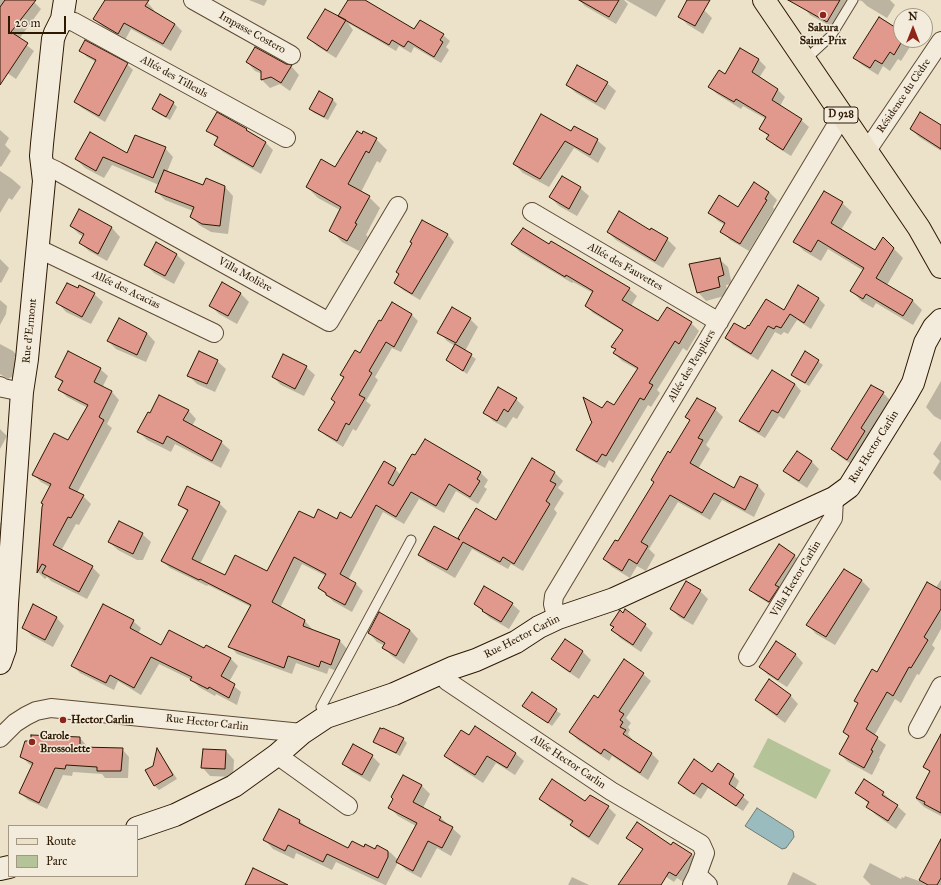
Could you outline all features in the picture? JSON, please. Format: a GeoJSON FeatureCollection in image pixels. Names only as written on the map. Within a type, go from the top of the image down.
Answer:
{"type":"FeatureCollection","features":[{"type":"Feature","properties":{"kind":"main road","name":"D 928"},"geometry":{"type":"LineString","coordinates":[[771,4],[805,60],[866,152],[920,228],[941,252]]}},
{"type":"Feature","properties":{"kind":"main road","name":"D 928"},"geometry":{"type":"LineString","coordinates":[[920,228],[941,267]]}},
{"type":"Feature","properties":{"kind":"street","name":"Impasse Costero"},"geometry":{"type":"LineString","coordinates":[[193,0],[291,55]]}},
{"type":"Feature","properties":{"kind":"street","name":"Allée des Tilleuls"},"geometry":{"type":"LineString","coordinates":[[64,10],[74,22],[286,138]]}},
{"type":"Feature","properties":{"kind":"street","name":"Rue d'Ermont"},"geometry":{"type":"LineString","coordinates":[[0,663],[5,649],[22,392],[27,359],[44,181],[42,144],[53,39],[64,10]]}},
{"type":"Feature","properties":{"kind":"street","name":"Résidence du Cèdre"},"geometry":{"type":"LineString","coordinates":[[866,152],[941,41]]}},
{"type":"Feature","properties":{"kind":"street","name":"Allée des Peupliers"},"geometry":{"type":"LineString","coordinates":[[558,618],[553,604],[554,596],[842,116]]}},
{"type":"Feature","properties":{"kind":"street","name":"Villa Molière"},"geometry":{"type":"LineString","coordinates":[[42,164],[56,170],[329,322],[398,206]]}},
{"type":"Feature","properties":{"kind":"street","name":"Allée des Fauvettes"},"geometry":{"type":"LineString","coordinates":[[532,212],[719,322]]}},
{"type":"Feature","properties":{"kind":"street","name":"Allée des Acacias"},"geometry":{"type":"LineString","coordinates":[[38,248],[214,333]]}},
{"type":"Feature","properties":{"kind":"street","name":"Rue Hector Carlin"},"geometry":{"type":"LineString","coordinates":[[0,738],[26,716],[36,711],[51,708],[302,733],[326,717],[394,694],[442,672],[476,660],[516,642],[539,627],[558,618],[614,599],[834,498],[849,487],[913,383],[925,343],[934,327],[941,320]]}},
{"type":"Feature","properties":{"kind":"street"},"geometry":{"type":"LineString","coordinates":[[0,386],[22,392]]}},
{"type":"Feature","properties":{"kind":"street","name":"Villa Hector Carlin"},"geometry":{"type":"LineString","coordinates":[[748,657],[833,518],[834,498]]}},
{"type":"Feature","properties":{"kind":"street","name":"Allée Hector Carlin"},"geometry":{"type":"LineString","coordinates":[[442,672],[447,681],[611,791],[701,844],[705,853],[699,882]]}},
{"type":"Feature","properties":{"kind":"street"},"geometry":{"type":"LineString","coordinates":[[918,729],[941,686]]}},
{"type":"Feature","properties":{"kind":"street"},"geometry":{"type":"LineString","coordinates":[[138,828],[175,815],[234,786],[277,755],[302,733]]}},
{"type":"Feature","properties":{"kind":"street"},"geometry":{"type":"LineString","coordinates":[[277,755],[348,806]]}},
{"type":"Feature","properties":{"kind":"lane"},"geometry":{"type":"LineString","coordinates":[[805,60],[831,36],[853,0]]}},
{"type":"Feature","properties":{"kind":"lane"},"geometry":{"type":"LineString","coordinates":[[326,717],[321,707],[411,540]]}},
{"type":"Feature","properties":{"kind":"green space"},"geometry":{"type":"Polygon","coordinates":[[[768,738],[831,770],[816,799],[753,767],[768,738]]]}},
{"type":"Feature","properties":{"kind":"water"},"geometry":{"type":"Polygon","coordinates":[[[757,808],[793,831],[794,837],[786,848],[782,849],[745,826],[757,808]]]}},
{"type":"Feature","properties":{"kind":"building"},"geometry":{"type":"Polygon","coordinates":[[[5,0],[36,0],[11,32],[28,43],[0,85],[0,7],[5,0]]]}},
{"type":"Feature","properties":{"kind":"building"},"geometry":{"type":"Polygon","coordinates":[[[105,0],[149,0],[145,6],[175,24],[163,44],[124,23],[118,34],[93,19],[105,0]]]}},
{"type":"Feature","properties":{"kind":"building"},"geometry":{"type":"Polygon","coordinates":[[[348,0],[365,0],[414,29],[420,20],[444,34],[440,40],[443,42],[434,57],[408,41],[404,47],[392,40],[389,45],[338,16],[348,0]]]}},
{"type":"Feature","properties":{"kind":"building"},"geometry":{"type":"Polygon","coordinates":[[[579,0],[619,0],[609,17],[579,0]]]}},
{"type":"Feature","properties":{"kind":"building"},"geometry":{"type":"Polygon","coordinates":[[[687,0],[710,0],[695,26],[678,17],[687,0]]]}},
{"type":"Feature","properties":{"kind":"building","name":"Sakura Saint-Prix"},"geometry":{"type":"Polygon","coordinates":[[[788,0],[840,0],[827,22],[788,0]]]}},
{"type":"Feature","properties":{"kind":"building"},"geometry":{"type":"Polygon","coordinates":[[[325,9],[346,20],[327,51],[307,38],[325,9]]]}},
{"type":"Feature","properties":{"kind":"building"},"geometry":{"type":"Polygon","coordinates":[[[879,17],[893,26],[893,48],[898,48],[894,55],[890,52],[882,64],[875,60],[870,68],[853,58],[879,17]]]}},
{"type":"Feature","properties":{"kind":"building"},"geometry":{"type":"Polygon","coordinates":[[[85,40],[128,63],[99,116],[74,102],[96,60],[79,51],[85,40]]]}},
{"type":"Feature","properties":{"kind":"building"},"geometry":{"type":"Polygon","coordinates":[[[255,47],[286,64],[292,65],[281,83],[271,77],[261,80],[261,71],[246,62],[255,47]]]}},
{"type":"Feature","properties":{"kind":"building"},"geometry":{"type":"Polygon","coordinates":[[[740,48],[759,59],[752,72],[778,89],[772,100],[802,119],[783,150],[766,139],[769,135],[759,129],[766,117],[736,99],[734,102],[708,87],[719,70],[725,74],[740,48]]]}},
{"type":"Feature","properties":{"kind":"building"},"geometry":{"type":"Polygon","coordinates":[[[577,65],[608,82],[596,102],[566,85],[577,65]]]}},
{"type":"Feature","properties":{"kind":"building"},"geometry":{"type":"Polygon","coordinates":[[[319,91],[333,99],[324,117],[309,109],[319,91]]]}},
{"type":"Feature","properties":{"kind":"building"},"geometry":{"type":"Polygon","coordinates":[[[160,94],[174,102],[166,117],[152,109],[160,94]]]}},
{"type":"Feature","properties":{"kind":"building"},"geometry":{"type":"Polygon","coordinates":[[[217,112],[266,142],[253,167],[214,145],[218,137],[206,131],[217,112]]]}},
{"type":"Feature","properties":{"kind":"building"},"geometry":{"type":"Polygon","coordinates":[[[920,112],[941,125],[941,149],[910,129],[920,112]]]}},
{"type":"Feature","properties":{"kind":"building"},"geometry":{"type":"Polygon","coordinates":[[[541,114],[571,131],[574,126],[598,139],[590,155],[565,141],[540,179],[513,164],[541,114]]]}},
{"type":"Feature","properties":{"kind":"building"},"geometry":{"type":"Polygon","coordinates":[[[357,131],[362,134],[363,131],[377,138],[369,153],[366,151],[348,184],[370,196],[347,241],[329,231],[341,207],[306,187],[321,159],[335,167],[357,131]]]}},
{"type":"Feature","properties":{"kind":"building"},"geometry":{"type":"Polygon","coordinates":[[[90,132],[127,153],[135,135],[166,147],[153,178],[103,157],[96,171],[75,159],[90,132]]]}},
{"type":"Feature","properties":{"kind":"building"},"geometry":{"type":"Polygon","coordinates":[[[164,170],[203,185],[206,178],[225,186],[220,226],[202,224],[190,217],[194,207],[155,192],[164,170]]]}},
{"type":"Feature","properties":{"kind":"building"},"geometry":{"type":"Polygon","coordinates":[[[562,176],[581,187],[569,209],[549,197],[562,176]]]}},
{"type":"Feature","properties":{"kind":"building"},"geometry":{"type":"Polygon","coordinates":[[[754,182],[769,192],[765,199],[767,200],[740,244],[720,232],[725,223],[708,213],[719,195],[738,207],[754,182]]]}},
{"type":"Feature","properties":{"kind":"building"},"geometry":{"type":"Polygon","coordinates":[[[824,191],[843,202],[831,223],[875,250],[883,237],[894,248],[876,278],[913,300],[903,316],[866,294],[863,299],[850,291],[864,268],[818,240],[811,252],[793,242],[824,191]]]}},
{"type":"Feature","properties":{"kind":"building"},"geometry":{"type":"Polygon","coordinates":[[[79,209],[112,227],[98,254],[79,243],[84,234],[70,226],[79,209]]]}},
{"type":"Feature","properties":{"kind":"building"},"geometry":{"type":"Polygon","coordinates":[[[619,211],[650,230],[651,228],[668,238],[655,261],[607,232],[619,211]]]}},
{"type":"Feature","properties":{"kind":"building"},"geometry":{"type":"Polygon","coordinates":[[[422,220],[448,234],[412,294],[394,283],[399,274],[396,272],[412,243],[410,242],[422,220]]]}},
{"type":"Feature","properties":{"kind":"building"},"geometry":{"type":"Polygon","coordinates":[[[523,228],[549,244],[551,241],[630,288],[622,300],[658,321],[667,307],[692,322],[679,344],[675,341],[649,383],[653,385],[644,400],[640,398],[606,456],[602,454],[597,462],[576,450],[592,422],[583,397],[602,408],[607,401],[614,405],[638,368],[613,353],[616,349],[611,347],[623,330],[585,306],[593,291],[566,275],[565,277],[511,244],[523,228]]]}},
{"type":"Feature","properties":{"kind":"building"},"geometry":{"type":"Polygon","coordinates":[[[156,242],[177,254],[165,276],[144,265],[156,242]]]}},
{"type":"Feature","properties":{"kind":"building"},"geometry":{"type":"Polygon","coordinates":[[[720,258],[724,275],[718,277],[720,287],[697,293],[689,264],[720,258]]]}},
{"type":"Feature","properties":{"kind":"building"},"geometry":{"type":"Polygon","coordinates":[[[222,282],[241,293],[228,316],[209,306],[222,282]]]}},
{"type":"Feature","properties":{"kind":"building"},"geometry":{"type":"Polygon","coordinates":[[[67,283],[78,288],[79,285],[95,293],[82,317],[56,303],[67,283]]]}},
{"type":"Feature","properties":{"kind":"building"},"geometry":{"type":"Polygon","coordinates":[[[798,285],[819,298],[804,323],[790,314],[781,328],[776,326],[774,329],[768,326],[751,354],[725,338],[734,323],[745,329],[748,325],[749,326],[766,299],[784,310],[798,285]]]}},
{"type":"Feature","properties":{"kind":"building"},"geometry":{"type":"Polygon","coordinates":[[[392,302],[412,314],[394,347],[386,342],[369,371],[372,373],[359,395],[365,398],[349,425],[346,423],[337,441],[318,430],[335,402],[331,399],[344,377],[340,375],[355,350],[360,353],[379,320],[381,321],[392,302]]]}},
{"type":"Feature","properties":{"kind":"building"},"geometry":{"type":"Polygon","coordinates":[[[452,307],[471,318],[456,343],[437,333],[452,307]]]}},
{"type":"Feature","properties":{"kind":"building"},"geometry":{"type":"Polygon","coordinates":[[[119,318],[147,333],[137,355],[107,341],[119,318]]]}},
{"type":"Feature","properties":{"kind":"building"},"geometry":{"type":"Polygon","coordinates":[[[455,344],[472,354],[463,371],[446,360],[455,344]]]}},
{"type":"Feature","properties":{"kind":"building"},"geometry":{"type":"Polygon","coordinates":[[[68,351],[101,368],[94,382],[112,391],[99,417],[104,420],[69,488],[84,495],[71,518],[68,517],[53,545],[93,566],[79,592],[42,573],[46,566],[42,564],[37,573],[43,504],[41,503],[51,484],[32,475],[54,433],[68,440],[88,405],[58,390],[63,381],[55,377],[68,351]]]}},
{"type":"Feature","properties":{"kind":"building"},"geometry":{"type":"Polygon","coordinates":[[[199,351],[218,360],[207,384],[187,376],[199,351]]]}},
{"type":"Feature","properties":{"kind":"building"},"geometry":{"type":"Polygon","coordinates":[[[805,351],[819,360],[805,383],[791,375],[805,351]]]}},
{"type":"Feature","properties":{"kind":"building"},"geometry":{"type":"Polygon","coordinates":[[[283,354],[307,366],[295,389],[272,377],[283,354]]]}},
{"type":"Feature","properties":{"kind":"building"},"geometry":{"type":"Polygon","coordinates":[[[772,370],[795,384],[778,413],[772,410],[759,432],[739,421],[772,370]]]}},
{"type":"Feature","properties":{"kind":"building"},"geometry":{"type":"Polygon","coordinates":[[[871,385],[884,392],[861,428],[865,431],[847,460],[831,449],[871,385]]]}},
{"type":"Feature","properties":{"kind":"building"},"geometry":{"type":"Polygon","coordinates":[[[498,387],[517,398],[508,412],[504,409],[497,421],[483,413],[498,387]]]}},
{"type":"Feature","properties":{"kind":"building"},"geometry":{"type":"Polygon","coordinates":[[[159,395],[189,410],[183,420],[222,441],[212,461],[167,436],[163,444],[137,432],[148,412],[150,413],[159,395]]]}},
{"type":"Feature","properties":{"kind":"building"},"geometry":{"type":"Polygon","coordinates":[[[697,398],[716,408],[698,438],[703,440],[690,463],[734,488],[740,476],[758,485],[745,510],[714,493],[702,513],[670,495],[641,542],[648,546],[637,564],[629,559],[622,571],[603,559],[615,540],[618,541],[654,482],[651,480],[668,451],[670,453],[690,420],[685,417],[697,398]]]}},
{"type":"Feature","properties":{"kind":"building"},"geometry":{"type":"Polygon","coordinates":[[[425,439],[481,472],[477,479],[480,481],[470,497],[449,484],[436,506],[411,492],[396,517],[376,505],[340,574],[356,583],[345,605],[326,595],[326,593],[318,588],[326,574],[294,557],[272,602],[305,620],[303,626],[340,640],[331,665],[321,661],[319,667],[288,656],[284,668],[228,647],[251,605],[161,561],[188,510],[178,505],[187,486],[220,502],[192,559],[225,575],[235,555],[267,571],[299,511],[314,518],[318,509],[337,519],[340,512],[351,518],[384,461],[396,468],[388,483],[393,486],[412,454],[415,455],[425,439]]]}},
{"type":"Feature","properties":{"kind":"building"},"geometry":{"type":"Polygon","coordinates":[[[797,451],[812,461],[799,481],[783,471],[797,451]]]}},
{"type":"Feature","properties":{"kind":"building"},"geometry":{"type":"Polygon","coordinates":[[[532,458],[555,472],[550,481],[556,484],[546,501],[550,504],[514,564],[503,557],[500,562],[463,542],[447,570],[418,555],[434,526],[460,540],[458,538],[476,508],[496,520],[532,458]]]}},
{"type":"Feature","properties":{"kind":"building"},"geometry":{"type":"Polygon","coordinates":[[[119,521],[143,533],[133,554],[108,542],[119,521]]]}},
{"type":"Feature","properties":{"kind":"building"},"geometry":{"type":"Polygon","coordinates":[[[779,544],[795,555],[775,585],[779,587],[769,602],[749,590],[779,544]]]}},
{"type":"Feature","properties":{"kind":"building"},"geometry":{"type":"Polygon","coordinates":[[[844,569],[862,580],[826,637],[806,625],[844,569]]]}},
{"type":"Feature","properties":{"kind":"building"},"geometry":{"type":"Polygon","coordinates":[[[686,581],[701,590],[684,618],[670,609],[686,581]]]}},
{"type":"Feature","properties":{"kind":"building"},"geometry":{"type":"Polygon","coordinates":[[[927,582],[941,590],[941,609],[924,637],[928,640],[911,668],[909,667],[893,696],[887,692],[866,729],[878,737],[871,750],[873,751],[864,768],[839,754],[849,736],[843,732],[858,703],[854,701],[872,669],[877,672],[927,582]]]}},
{"type":"Feature","properties":{"kind":"building"},"geometry":{"type":"Polygon","coordinates":[[[484,586],[513,603],[501,622],[482,611],[483,610],[474,604],[484,586]]]}},
{"type":"Feature","properties":{"kind":"building"},"geometry":{"type":"Polygon","coordinates":[[[33,604],[57,617],[45,640],[22,628],[33,604]]]}},
{"type":"Feature","properties":{"kind":"building"},"geometry":{"type":"Polygon","coordinates":[[[103,604],[134,620],[130,628],[161,645],[169,630],[204,648],[206,645],[231,658],[221,676],[235,684],[229,698],[209,687],[208,689],[190,680],[192,677],[151,657],[134,688],[110,675],[106,683],[71,666],[103,604]]]}},
{"type":"Feature","properties":{"kind":"building"},"geometry":{"type":"Polygon","coordinates":[[[625,609],[646,624],[633,645],[611,630],[614,627],[610,625],[620,610],[623,613],[625,609]]]}},
{"type":"Feature","properties":{"kind":"building"},"geometry":{"type":"Polygon","coordinates":[[[379,612],[410,630],[396,656],[382,648],[385,643],[368,633],[379,612]]]}},
{"type":"Feature","properties":{"kind":"building"},"geometry":{"type":"Polygon","coordinates":[[[565,639],[583,651],[570,672],[551,659],[565,639]]]}},
{"type":"Feature","properties":{"kind":"building"},"geometry":{"type":"Polygon","coordinates":[[[776,641],[796,654],[778,680],[759,667],[776,641]]]}},
{"type":"Feature","properties":{"kind":"building"},"geometry":{"type":"Polygon","coordinates":[[[624,659],[644,673],[619,711],[624,714],[620,720],[623,722],[620,727],[626,730],[623,734],[652,753],[640,773],[604,749],[601,754],[569,732],[594,695],[598,698],[624,659]]]}},
{"type":"Feature","properties":{"kind":"building"},"geometry":{"type":"Polygon","coordinates":[[[769,679],[791,695],[777,715],[755,700],[769,679]]]}},
{"type":"Feature","properties":{"kind":"building"},"geometry":{"type":"Polygon","coordinates":[[[532,692],[557,709],[548,723],[522,706],[532,692]]]}},
{"type":"Feature","properties":{"kind":"building"},"geometry":{"type":"Polygon","coordinates":[[[475,726],[516,753],[507,768],[487,756],[475,775],[444,756],[461,730],[469,735],[475,726]]]}},
{"type":"Feature","properties":{"kind":"building"},"geometry":{"type":"Polygon","coordinates":[[[380,728],[404,738],[396,753],[373,742],[380,728]]]}},
{"type":"Feature","properties":{"kind":"building"},"geometry":{"type":"Polygon","coordinates":[[[941,734],[941,813],[924,804],[925,802],[916,798],[930,771],[923,767],[941,734]]]}},
{"type":"Feature","properties":{"kind":"building"},"geometry":{"type":"Polygon","coordinates":[[[31,735],[80,737],[80,747],[123,748],[121,771],[97,771],[97,767],[66,765],[65,769],[55,768],[39,803],[19,793],[33,763],[20,757],[25,741],[31,741],[31,735]]]}},
{"type":"Feature","properties":{"kind":"building"},"geometry":{"type":"Polygon","coordinates":[[[353,744],[373,755],[362,775],[342,764],[353,744]]]}},
{"type":"Feature","properties":{"kind":"building"},"geometry":{"type":"Polygon","coordinates":[[[157,748],[173,775],[154,786],[145,770],[153,766],[157,748]]]}},
{"type":"Feature","properties":{"kind":"building"},"geometry":{"type":"Polygon","coordinates":[[[203,749],[226,750],[225,769],[201,768],[203,749]]]}},
{"type":"Feature","properties":{"kind":"building"},"geometry":{"type":"Polygon","coordinates":[[[694,759],[712,772],[718,763],[734,774],[729,784],[744,795],[736,806],[702,783],[694,794],[678,783],[694,759]]]}},
{"type":"Feature","properties":{"kind":"building"},"geometry":{"type":"Polygon","coordinates":[[[403,775],[422,785],[413,802],[441,817],[439,820],[453,827],[442,848],[428,841],[413,871],[396,862],[417,823],[388,808],[393,799],[391,797],[403,775]]]}},
{"type":"Feature","properties":{"kind":"building"},"geometry":{"type":"Polygon","coordinates":[[[552,779],[585,801],[590,795],[609,806],[589,837],[570,825],[573,821],[539,799],[552,779]]]}},
{"type":"Feature","properties":{"kind":"building"},"geometry":{"type":"Polygon","coordinates":[[[864,779],[884,792],[882,795],[898,805],[888,821],[866,807],[869,802],[855,793],[864,779]]]}},
{"type":"Feature","properties":{"kind":"building"},"geometry":{"type":"Polygon","coordinates":[[[279,809],[300,820],[299,823],[348,848],[352,841],[364,847],[365,844],[375,849],[377,845],[388,851],[388,857],[378,878],[327,854],[323,862],[288,845],[285,851],[263,840],[279,809]]]}},
{"type":"Feature","properties":{"kind":"building"},"geometry":{"type":"Polygon","coordinates":[[[637,822],[671,845],[673,842],[692,854],[676,876],[669,872],[661,885],[618,885],[643,849],[626,838],[637,822]]]}},
{"type":"Feature","properties":{"kind":"building"},"geometry":{"type":"Polygon","coordinates":[[[941,839],[941,878],[937,885],[928,885],[919,880],[941,839]]]}},
{"type":"Feature","properties":{"kind":"building"},"geometry":{"type":"Polygon","coordinates":[[[253,868],[288,885],[245,885],[253,868]]]}},
{"type":"Feature","properties":{"kind":"place","name":"Sakura Saint-Prix"},"geometry":{"type":"Point","coordinates":[823,15]}},
{"type":"Feature","properties":{"kind":"place","name":"Hector Carlin"},"geometry":{"type":"Point","coordinates":[63,720]}},
{"type":"Feature","properties":{"kind":"place","name":"Carole Brossolette"},"geometry":{"type":"Point","coordinates":[32,742]}}]}
